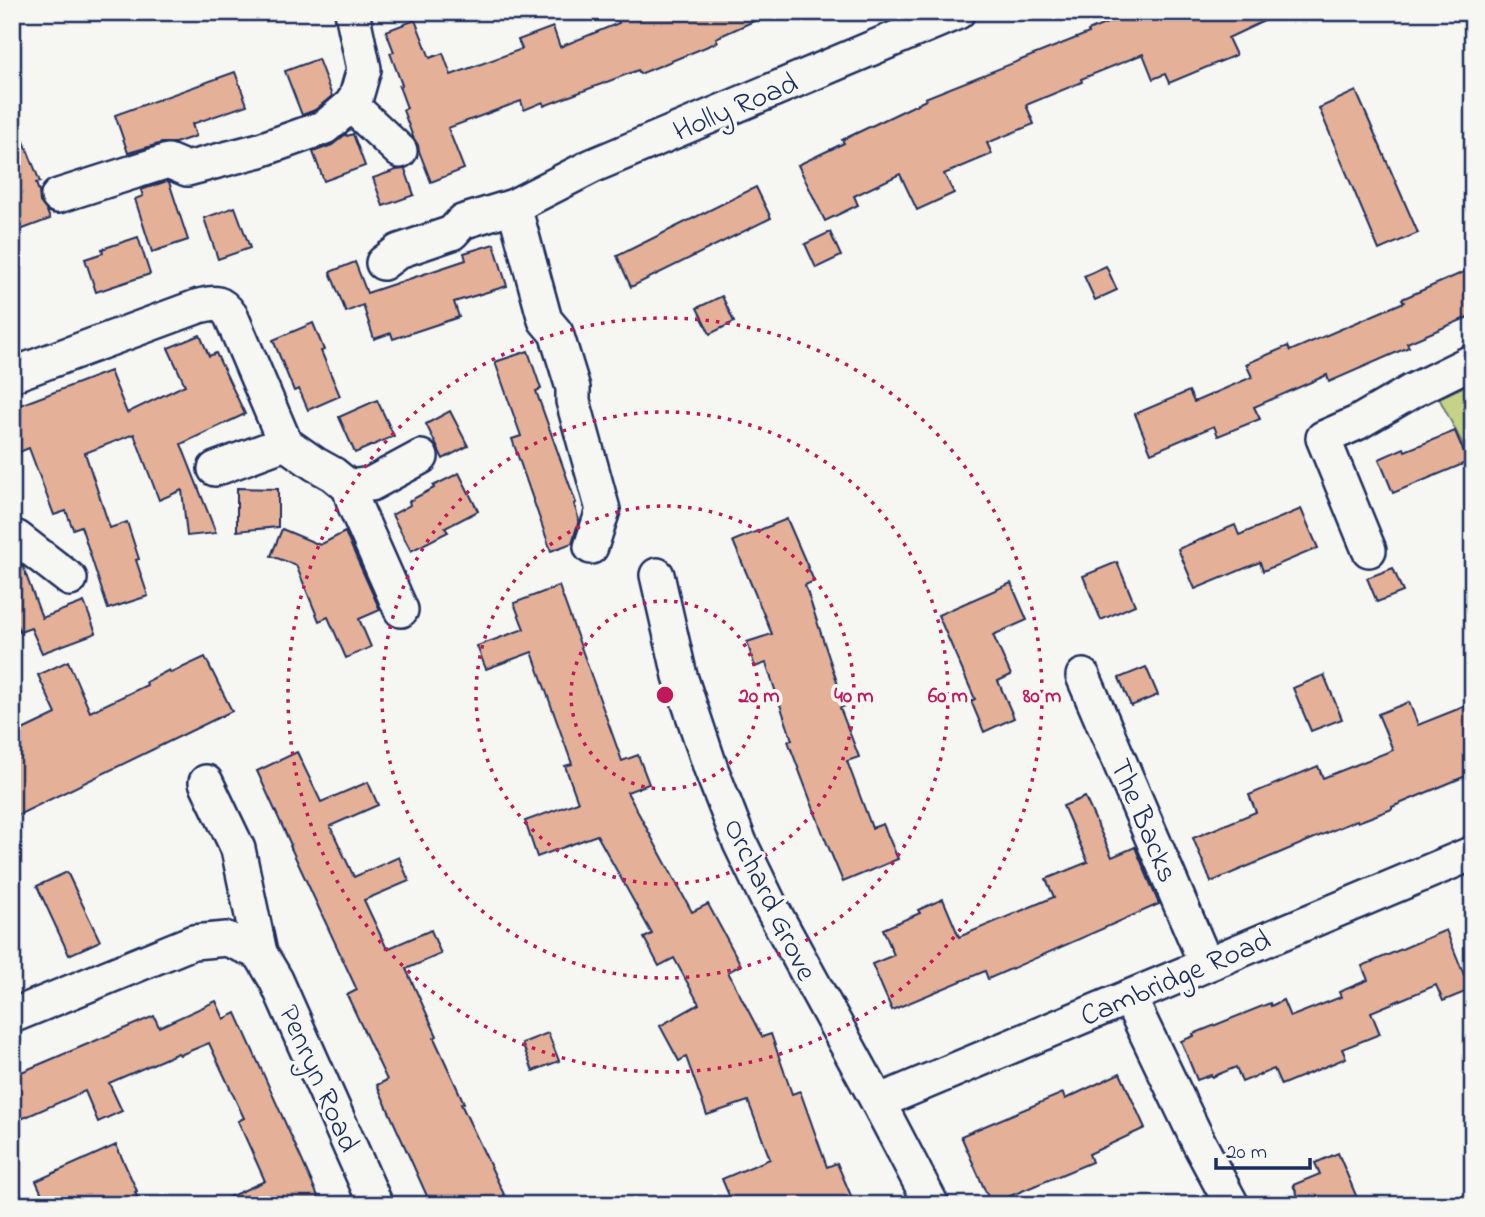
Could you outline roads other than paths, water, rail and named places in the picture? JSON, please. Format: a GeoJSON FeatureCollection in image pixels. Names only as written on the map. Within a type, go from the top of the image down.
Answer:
{"type":"FeatureCollection","features":[{"type":"Feature","properties":{"kind":"street"},"geometry":{"type":"LineString","coordinates":[[58,196],[168,161],[187,169],[260,149],[325,127],[351,105],[364,69],[352,12]]}},
{"type":"Feature","properties":{"kind":"street","name":"Holly Road"},"geometry":{"type":"LineString","coordinates":[[383,263],[399,251],[452,233],[462,222],[514,206],[592,166],[958,12]]}},
{"type":"Feature","properties":{"kind":"street"},"geometry":{"type":"LineString","coordinates":[[351,105],[400,151]]}},
{"type":"Feature","properties":{"kind":"street"},"geometry":{"type":"LineString","coordinates":[[514,206],[545,320],[556,333],[573,388],[573,401],[603,510],[590,547]]}},
{"type":"Feature","properties":{"kind":"street"},"geometry":{"type":"LineString","coordinates":[[12,375],[199,306],[214,303],[224,306],[231,316],[285,443],[349,487],[401,610]]}},
{"type":"Feature","properties":{"kind":"street"},"geometry":{"type":"LineString","coordinates":[[1369,550],[1323,438],[1357,424],[1412,391],[1473,361]]}},
{"type":"Feature","properties":{"kind":"street"},"geometry":{"type":"LineString","coordinates":[[215,469],[285,443]]}},
{"type":"Feature","properties":{"kind":"street"},"geometry":{"type":"LineString","coordinates":[[349,487],[371,484],[421,457]]}},
{"type":"Feature","properties":{"kind":"street"},"geometry":{"type":"LineString","coordinates":[[12,538],[17,538],[70,579]]}},
{"type":"Feature","properties":{"kind":"street","name":"Orchard Grove"},"geometry":{"type":"LineString","coordinates":[[657,575],[680,676],[710,769],[740,843],[769,903],[932,1205]]}},
{"type":"Feature","properties":{"kind":"street","name":"The Backs"},"geometry":{"type":"LineString","coordinates":[[1083,676],[1206,964]]}},
{"type":"Feature","properties":{"kind":"street","name":"Penryn Road"},"geometry":{"type":"LineString","coordinates":[[206,782],[237,849],[260,953],[276,980],[376,1205]]}},
{"type":"Feature","properties":{"kind":"street","name":"Cambridge Road"},"geometry":{"type":"LineString","coordinates":[[878,1102],[1473,853]]}},
{"type":"Feature","properties":{"kind":"street"},"geometry":{"type":"LineString","coordinates":[[12,1016],[193,942],[227,939],[260,953]]}},
{"type":"Feature","properties":{"kind":"street"},"geometry":{"type":"LineString","coordinates":[[1129,997],[1199,1145],[1232,1205]]}}]}
